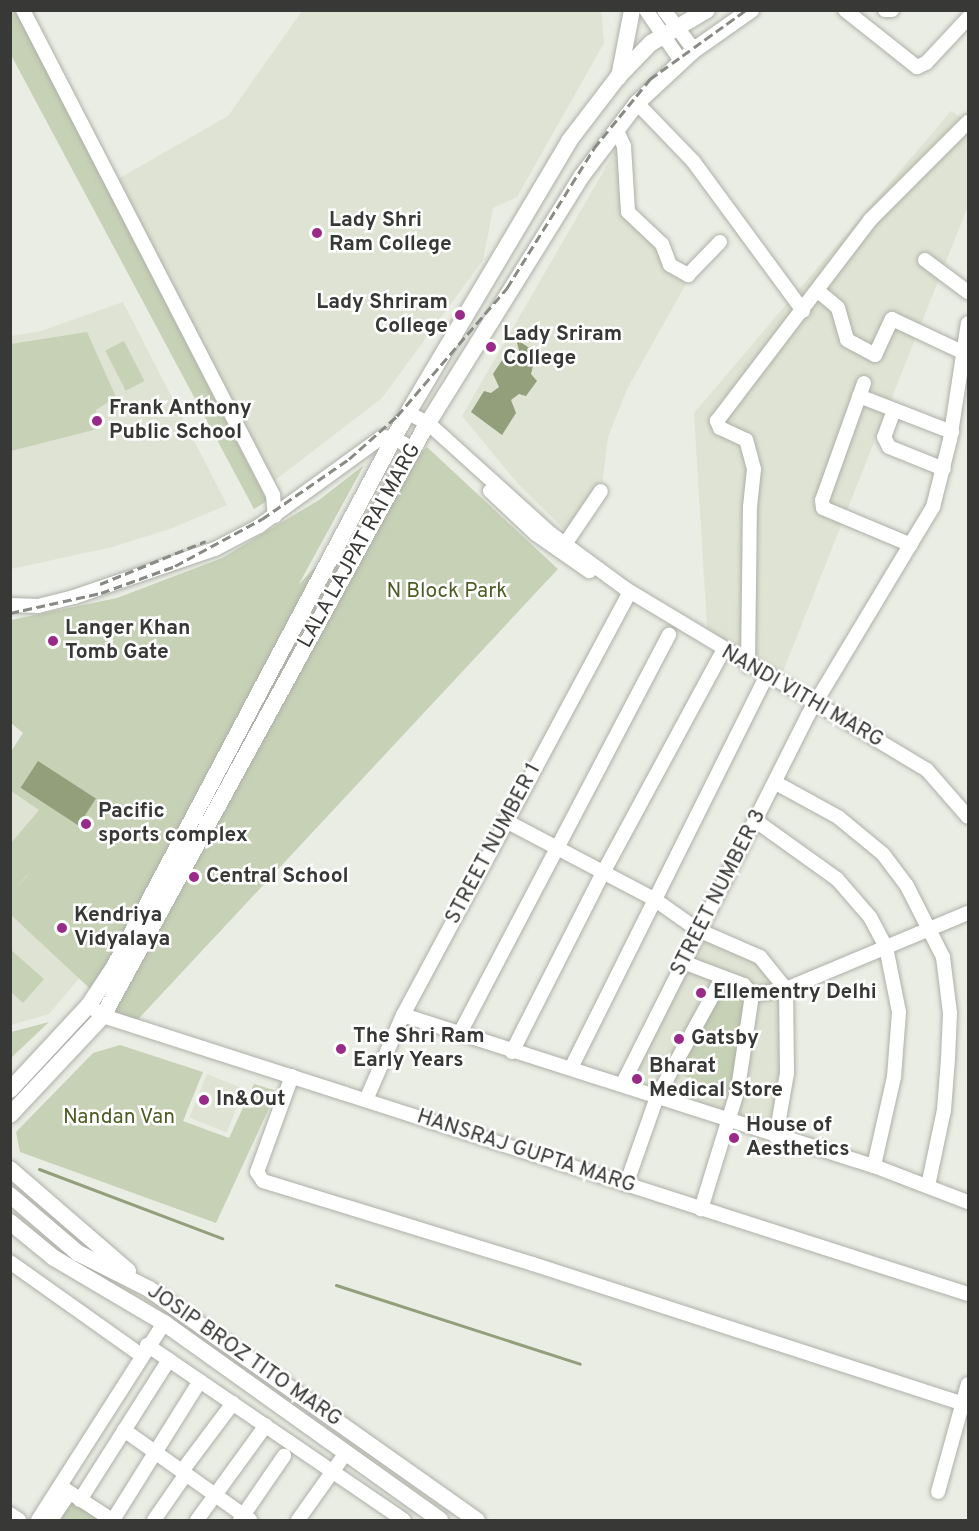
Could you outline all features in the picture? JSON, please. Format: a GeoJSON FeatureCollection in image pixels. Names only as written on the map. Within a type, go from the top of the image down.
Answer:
{"type":"FeatureCollection","features":[{"type":"Feature","properties":{"kind":"main road"},"geometry":{"type":"LineString","coordinates":[[618,77],[632,10]]}},
{"type":"Feature","properties":{"kind":"main road","name":"LALA LAJPAT RAI MARG"},"geometry":{"type":"LineString","coordinates":[[13,1087],[89,1005],[114,967],[394,438],[569,141],[618,77],[669,31],[706,10]]}},
{"type":"Feature","properties":{"kind":"main road","name":"LALA LAJPAT RAI MARG"},"geometry":{"type":"LineString","coordinates":[[10,1115],[103,1016],[413,449],[581,177],[637,103],[694,50],[751,10]]}},
{"type":"Feature","properties":{"kind":"main road"},"geometry":{"type":"LineString","coordinates":[[313,590],[331,599]]}},
{"type":"Feature","properties":{"kind":"main road"},"geometry":{"type":"LineString","coordinates":[[299,618],[316,627]]}},
{"type":"Feature","properties":{"kind":"main road"},"geometry":{"type":"LineString","coordinates":[[10,1169],[149,1290]]}},
{"type":"Feature","properties":{"kind":"main road","name":"JOSIP BROZ TITO MARG"},"geometry":{"type":"LineString","coordinates":[[10,1195],[78,1253],[149,1290],[477,1521]]}},
{"type":"Feature","properties":{"kind":"main road","name":"JOSIP BROZ TITO MARG"},"geometry":{"type":"LineString","coordinates":[[10,1222],[54,1258],[164,1323],[440,1521]]}},
{"type":"Feature","properties":{"kind":"street"},"geometry":{"type":"LineString","coordinates":[[23,10],[273,495],[275,516]]}},
{"type":"Feature","properties":{"kind":"street"},"geometry":{"type":"LineString","coordinates":[[646,10],[694,50]]}},
{"type":"Feature","properties":{"kind":"street"},"geometry":{"type":"LineString","coordinates":[[664,10],[669,31],[681,61]]}},
{"type":"Feature","properties":{"kind":"street"},"geometry":{"type":"LineString","coordinates":[[846,10],[917,67],[926,63],[969,18]]}},
{"type":"Feature","properties":{"kind":"street"},"geometry":{"type":"LineString","coordinates":[[885,10],[892,10]]}},
{"type":"Feature","properties":{"kind":"street"},"geometry":{"type":"LineString","coordinates":[[637,103],[693,161],[803,311]]}},
{"type":"Feature","properties":{"kind":"street"},"geometry":{"type":"LineString","coordinates":[[616,129],[624,146],[628,212],[662,244],[670,265],[688,275],[720,242]]}},
{"type":"Feature","properties":{"kind":"street"},"geometry":{"type":"LineString","coordinates":[[748,666],[750,507],[754,469],[746,440],[720,428],[717,421],[803,311],[870,220],[966,129]]}},
{"type":"Feature","properties":{"kind":"street"},"geometry":{"type":"LineString","coordinates":[[925,260],[969,292]]}},
{"type":"Feature","properties":{"kind":"street"},"geometry":{"type":"LineString","coordinates":[[818,291],[838,308],[847,340],[875,356],[892,319],[965,344]]}},
{"type":"Feature","properties":{"kind":"street","name":"STREET NUMBER 3"},"geometry":{"type":"LineString","coordinates":[[623,1083],[814,704],[933,507],[944,469],[964,375],[965,344],[969,323]]}},
{"type":"Feature","properties":{"kind":"street"},"geometry":{"type":"LineString","coordinates":[[911,545],[823,508],[822,500],[862,389],[894,410],[952,432]]}},
{"type":"Feature","properties":{"kind":"street"},"geometry":{"type":"LineString","coordinates":[[894,410],[884,437],[889,447],[944,469]]}},
{"type":"Feature","properties":{"kind":"street","name":"NANDI VITHI MARG"},"geometry":{"type":"LineString","coordinates":[[406,417],[426,427],[562,548],[723,651],[927,770],[969,817]]}},
{"type":"Feature","properties":{"kind":"street"},"geometry":{"type":"LineString","coordinates":[[10,605],[38,606],[133,578],[215,549],[275,516],[382,437],[394,438],[413,449]]}},
{"type":"Feature","properties":{"kind":"street"},"geometry":{"type":"LineString","coordinates":[[562,548],[601,491]]}},
{"type":"Feature","properties":{"kind":"street","name":"STREET NUMBER 1"},"geometry":{"type":"LineString","coordinates":[[366,1100],[403,1015],[628,591]]}},
{"type":"Feature","properties":{"kind":"street"},"geometry":{"type":"LineString","coordinates":[[460,1033],[555,845],[632,712],[669,636]]}},
{"type":"Feature","properties":{"kind":"street"},"geometry":{"type":"LineString","coordinates":[[512,1052],[603,871],[723,651]]}},
{"type":"Feature","properties":{"kind":"street"},"geometry":{"type":"LineString","coordinates":[[571,1068],[766,677]]}},
{"type":"Feature","properties":{"kind":"street"},"geometry":{"type":"LineString","coordinates":[[776,783],[838,818],[883,854],[907,886],[943,957],[950,1013],[944,1110],[928,1186]]}},
{"type":"Feature","properties":{"kind":"street"},"geometry":{"type":"LineString","coordinates":[[506,821],[654,899],[699,930],[760,957],[786,989],[787,1072],[776,1137]]}},
{"type":"Feature","properties":{"kind":"street"},"geometry":{"type":"LineString","coordinates":[[756,821],[837,879],[870,917],[886,947],[899,1012],[894,1077],[874,1166]]}},
{"type":"Feature","properties":{"kind":"street"},"geometry":{"type":"LineString","coordinates":[[752,995],[786,989],[969,913]]}},
{"type":"Feature","properties":{"kind":"street"},"geometry":{"type":"LineString","coordinates":[[683,962],[721,980],[744,985],[752,995],[738,1089],[701,1209]]}},
{"type":"Feature","properties":{"kind":"street"},"geometry":{"type":"LineString","coordinates":[[626,1185],[657,1097],[721,980]]}},
{"type":"Feature","properties":{"kind":"street","name":"HANSRAJ GUPTA MARG"},"geometry":{"type":"LineString","coordinates":[[89,1005],[103,1016],[968,1294]]}},
{"type":"Feature","properties":{"kind":"street"},"geometry":{"type":"LineString","coordinates":[[403,1015],[512,1052],[623,1083],[657,1097],[776,1137],[874,1166],[969,1202]]}},
{"type":"Feature","properties":{"kind":"street"},"geometry":{"type":"LineString","coordinates":[[292,1076],[256,1172],[263,1181],[533,1264],[963,1404]]}},
{"type":"Feature","properties":{"kind":"street"},"geometry":{"type":"LineString","coordinates":[[10,1262],[144,1350],[169,1360],[233,1402],[404,1521]]}},
{"type":"Feature","properties":{"kind":"street"},"geometry":{"type":"LineString","coordinates":[[38,1521],[70,1493],[144,1350],[164,1323]]}},
{"type":"Feature","properties":{"kind":"street"},"geometry":{"type":"LineString","coordinates":[[51,1521],[70,1493],[124,1430],[169,1360]]}},
{"type":"Feature","properties":{"kind":"street"},"geometry":{"type":"LineString","coordinates":[[70,1493],[112,1521],[200,1381]]}},
{"type":"Feature","properties":{"kind":"street"},"geometry":{"type":"LineString","coordinates":[[938,1492],[969,1384]]}},
{"type":"Feature","properties":{"kind":"street"},"geometry":{"type":"LineString","coordinates":[[154,1521],[233,1402]]}},
{"type":"Feature","properties":{"kind":"street"},"geometry":{"type":"LineString","coordinates":[[197,1521],[267,1425]]}},
{"type":"Feature","properties":{"kind":"street"},"geometry":{"type":"LineString","coordinates":[[124,1430],[244,1519],[284,1456]]}},
{"type":"Feature","properties":{"kind":"street"},"geometry":{"type":"LineString","coordinates":[[298,1521],[332,1469],[345,1454]]}},
{"type":"Feature","properties":{"kind":"street"},"geometry":{"type":"LineString","coordinates":[[10,1514],[19,1521]]}},
{"type":"Feature","properties":{"kind":"shaded area","name":"Lady Shri Ram College"},"geometry":{"type":"Polygon","coordinates":[[[302,11],[601,11],[604,43],[517,197],[493,208],[483,260],[382,398],[274,481],[118,179],[228,116],[302,11]]]}},
{"type":"Feature","properties":{"kind":"shaded area"},"geometry":{"type":"Polygon","coordinates":[[[951,111],[968,122],[968,206],[778,684],[708,642],[694,413],[951,111]]]}},
{"type":"Feature","properties":{"kind":"shaded area"},"geometry":{"type":"Polygon","coordinates":[[[618,146],[623,212],[662,250],[667,264],[686,284],[627,389],[608,437],[602,485],[568,533],[518,484],[462,416],[618,146]]]}},
{"type":"Feature","properties":{"kind":"shaded area","name":"Frank Anthony Public School"},"geometry":{"type":"Polygon","coordinates":[[[123,302],[227,505],[170,529],[112,547],[11,569],[11,336],[41,331],[123,302]]]}},
{"type":"Feature","properties":{"kind":"shaded area"},"geometry":{"type":"Polygon","coordinates":[[[516,339],[547,360],[533,366],[531,374],[537,381],[526,396],[519,394],[511,400],[516,413],[502,435],[471,412],[484,391],[491,393],[499,387],[493,374],[504,357],[512,360],[520,354],[516,339]]]}},
{"type":"Feature","properties":{"kind":"shaded area"},"geometry":{"type":"Polygon","coordinates":[[[38,761],[96,799],[78,825],[21,788],[38,761]]]}},
{"type":"Feature","properties":{"kind":"shaded area"},"geometry":{"type":"Polygon","coordinates":[[[11,791],[39,810],[11,843],[11,791]]]}},
{"type":"Feature","properties":{"kind":"shaded area","name":"Kendriya Vidyalaya"},"geometry":{"type":"Polygon","coordinates":[[[82,871],[123,906],[103,950],[49,1014],[11,1025],[11,894],[27,875],[82,871]]]}},
{"type":"Feature","properties":{"kind":"shaded area"},"geometry":{"type":"Polygon","coordinates":[[[698,930],[760,957],[786,989],[774,1136],[631,1080],[698,930]]]}},
{"type":"Feature","properties":{"kind":"shaded area"},"geometry":{"type":"Polygon","coordinates":[[[207,1074],[244,1089],[226,1133],[189,1118],[207,1074]]]}},
{"type":"Feature","properties":{"kind":"green space"},"geometry":{"type":"Polygon","coordinates":[[[10,11],[16,11],[267,501],[254,509],[11,55],[10,11]]]}},
{"type":"Feature","properties":{"kind":"green space"},"geometry":{"type":"Polygon","coordinates":[[[87,332],[116,397],[96,410],[97,429],[11,451],[11,344],[87,332]]]}},
{"type":"Feature","properties":{"kind":"green space"},"geometry":{"type":"Polygon","coordinates":[[[124,341],[144,381],[126,391],[105,351],[124,341]]]}},
{"type":"Feature","properties":{"kind":"green space","name":"N Block Park"},"geometry":{"type":"Polygon","coordinates":[[[427,447],[558,569],[131,1027],[10,914],[10,894],[427,447]]]}},
{"type":"Feature","properties":{"kind":"green space"},"geometry":{"type":"Polygon","coordinates":[[[364,465],[123,906],[82,871],[57,898],[27,875],[11,894],[11,843],[39,810],[11,791],[10,753],[23,733],[11,723],[11,620],[117,598],[222,558],[319,500],[364,465]]]}},
{"type":"Feature","properties":{"kind":"green space"},"geometry":{"type":"Polygon","coordinates":[[[11,950],[44,979],[23,1003],[11,992],[11,950]]]}},
{"type":"Feature","properties":{"kind":"green space"},"geometry":{"type":"Polygon","coordinates":[[[721,988],[730,988],[744,999],[736,1096],[677,1073],[721,988]]]}},
{"type":"Feature","properties":{"kind":"green space"},"geometry":{"type":"Polygon","coordinates":[[[49,1022],[11,1058],[11,1032],[49,1022]]]}},
{"type":"Feature","properties":{"kind":"green space","name":"Nandan Van"},"geometry":{"type":"Polygon","coordinates":[[[120,1045],[203,1072],[183,1121],[229,1138],[254,1084],[277,1091],[216,1223],[20,1152],[16,1132],[93,1053],[120,1045]]]}},
{"type":"Feature","properties":{"kind":"green space"},"geometry":{"type":"Polygon","coordinates":[[[69,1502],[102,1520],[59,1520],[69,1502]]]}},
{"type":"Feature","properties":{"kind":"waterway"},"geometry":{"type":"LineString","coordinates":[[39,1169],[222,1238]]}},
{"type":"Feature","properties":{"kind":"waterway"},"geometry":{"type":"LineString","coordinates":[[336,1285],[580,1364]]}},
{"type":"Feature","properties":{"kind":"railway"},"geometry":{"type":"LineString","coordinates":[[10,613],[101,593],[175,566],[262,519],[349,459],[397,416],[507,288],[594,148],[650,79],[746,10]]}},
{"type":"Feature","properties":{"kind":"railway"},"geometry":{"type":"LineString","coordinates":[[100,584],[206,541]]}},
{"type":"Feature","properties":{"kind":"place","name":"Lady Shri Ram College"},"geometry":{"type":"Point","coordinates":[317,233]}},
{"type":"Feature","properties":{"kind":"place","name":"Lady Shriram College"},"geometry":{"type":"Point","coordinates":[460,315]}},
{"type":"Feature","properties":{"kind":"place","name":"Lady Sriram College"},"geometry":{"type":"Point","coordinates":[491,347]}},
{"type":"Feature","properties":{"kind":"place","name":"Frank Anthony Public School"},"geometry":{"type":"Point","coordinates":[97,421]}},
{"type":"Feature","properties":{"kind":"place","name":"Langer Khan Tomb Gate"},"geometry":{"type":"Point","coordinates":[53,641]}},
{"type":"Feature","properties":{"kind":"place","name":"Pacific sports complex"},"geometry":{"type":"Point","coordinates":[86,824]}},
{"type":"Feature","properties":{"kind":"place","name":"Central School"},"geometry":{"type":"Point","coordinates":[194,877]}},
{"type":"Feature","properties":{"kind":"place","name":"Kendriya Vidyalaya"},"geometry":{"type":"Point","coordinates":[62,928]}},
{"type":"Feature","properties":{"kind":"place","name":"Ellementry Delhi"},"geometry":{"type":"Point","coordinates":[701,993]}},
{"type":"Feature","properties":{"kind":"place","name":"Gatsby"},"geometry":{"type":"Point","coordinates":[679,1039]}},
{"type":"Feature","properties":{"kind":"place","name":"The Shri Ram Early Years"},"geometry":{"type":"Point","coordinates":[341,1049]}},
{"type":"Feature","properties":{"kind":"place","name":"Bharat Medical Store"},"geometry":{"type":"Point","coordinates":[637,1079]}},
{"type":"Feature","properties":{"kind":"place","name":"In&Out"},"geometry":{"type":"Point","coordinates":[204,1100]}},
{"type":"Feature","properties":{"kind":"place","name":"House of Aesthetics"},"geometry":{"type":"Point","coordinates":[734,1138]}}]}
